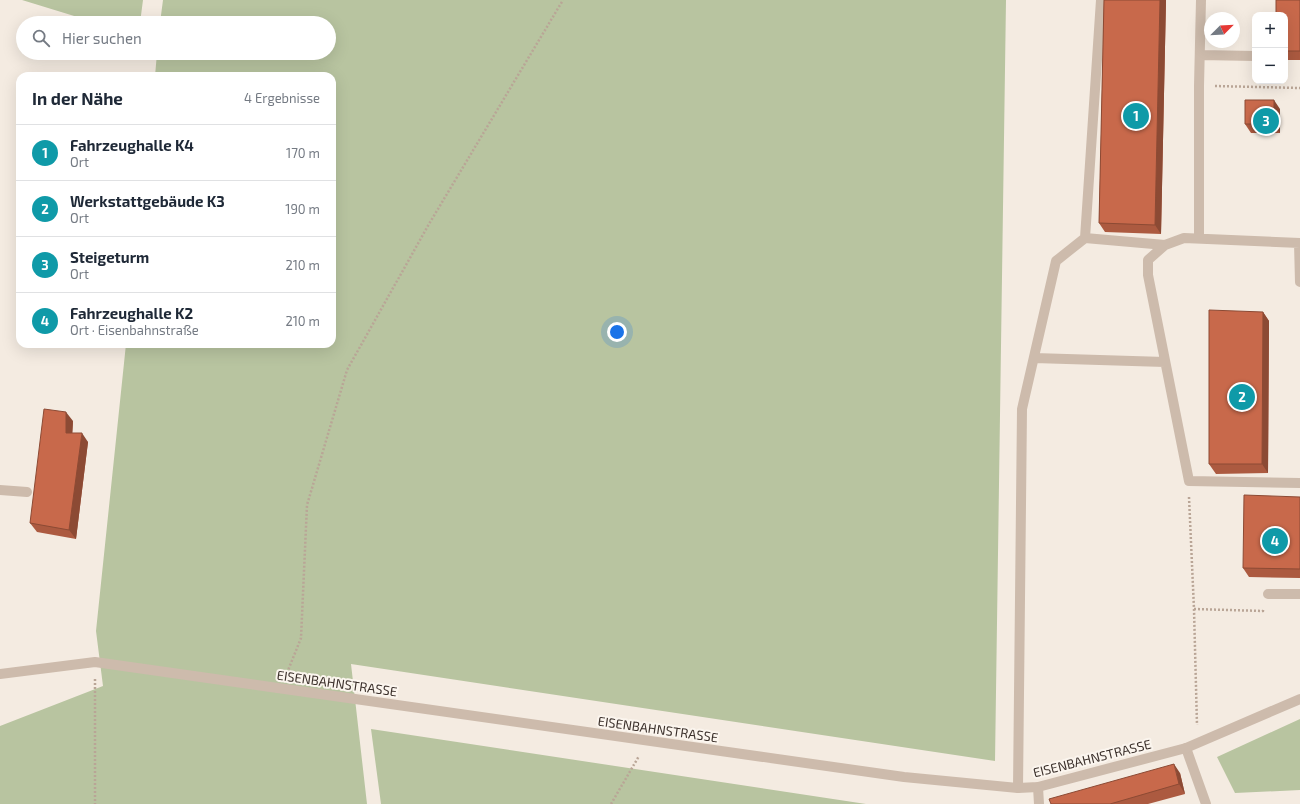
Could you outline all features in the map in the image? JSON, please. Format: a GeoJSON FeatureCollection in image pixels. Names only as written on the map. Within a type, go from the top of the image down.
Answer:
{"type":"FeatureCollection","features":[{"type":"Feature","properties":{"kind":"street"},"geometry":{"type":"LineString","coordinates":[[1085,238],[1102,0]]}},
{"type":"Feature","properties":{"kind":"street"},"geometry":{"type":"LineString","coordinates":[[1199,238],[1199,86],[1201,0]]}},
{"type":"Feature","properties":{"kind":"street"},"geometry":{"type":"LineString","coordinates":[[1200,55],[1252,56]]}},
{"type":"Feature","properties":{"kind":"street"},"geometry":{"type":"LineString","coordinates":[[1018,788],[1022,410],[1056,261],[1085,238],[1165,245]]}},
{"type":"Feature","properties":{"kind":"street"},"geometry":{"type":"LineString","coordinates":[[1300,282],[1300,243],[1184,238],[1165,245],[1148,260],[1148,276],[1189,481],[1300,483]]}},
{"type":"Feature","properties":{"kind":"street"},"geometry":{"type":"LineString","coordinates":[[1034,358],[1165,362]]}},
{"type":"Feature","properties":{"kind":"street"},"geometry":{"type":"LineString","coordinates":[[0,490],[27,492]]}},
{"type":"Feature","properties":{"kind":"street"},"geometry":{"type":"LineString","coordinates":[[1268,594],[1300,594]]}},
{"type":"Feature","properties":{"kind":"street","name":"EISENBAHNSTRASSE"},"geometry":{"type":"LineString","coordinates":[[0,674],[95,662],[904,777],[1018,788],[1038,787],[1186,748],[1300,699]]}},
{"type":"Feature","properties":{"kind":"street"},"geometry":{"type":"LineString","coordinates":[[1186,748],[1206,804]]}},
{"type":"Feature","properties":{"kind":"street"},"geometry":{"type":"LineString","coordinates":[[1038,787],[1040,804]]}},
{"type":"Feature","properties":{"kind":"path"},"geometry":{"type":"LineString","coordinates":[[281,689],[300,638],[307,505],[347,370],[429,224],[563,0]]}},
{"type":"Feature","properties":{"kind":"path"},"geometry":{"type":"LineString","coordinates":[[1199,86],[1300,88]]}},
{"type":"Feature","properties":{"kind":"path"},"geometry":{"type":"LineString","coordinates":[[1189,481],[1197,744]]}},
{"type":"Feature","properties":{"kind":"path"},"geometry":{"type":"LineString","coordinates":[[1194,609],[1263,611],[1268,594]]}},
{"type":"Feature","properties":{"kind":"path"},"geometry":{"type":"LineString","coordinates":[[95,662],[95,804]]}},
{"type":"Feature","properties":{"kind":"path"},"geometry":{"type":"LineString","coordinates":[[612,804],[648,740]]}},
{"type":"Feature","properties":{"kind":"green space"},"geometry":{"type":"Polygon","coordinates":[[[22,0],[143,0],[141,16],[74,16],[22,0]]]}},
{"type":"Feature","properties":{"kind":"green space"},"geometry":{"type":"Polygon","coordinates":[[[163,0],[1006,0],[995,761],[351,664],[367,804],[0,804],[0,726],[103,686],[96,631],[126,348],[336,348],[336,72],[155,72],[156,60],[336,60],[336,16],[161,16],[163,0]]]}},
{"type":"Feature","properties":{"kind":"green space"},"geometry":{"type":"Polygon","coordinates":[[[1300,719],[1300,790],[1235,793],[1217,757],[1300,719]]]}},
{"type":"Feature","properties":{"kind":"green space"},"geometry":{"type":"Polygon","coordinates":[[[371,729],[866,804],[381,804],[371,729]]]}},
{"type":"Feature","properties":{"kind":"building"},"geometry":{"type":"Polygon","coordinates":[[[1104,0],[1160,0],[1155,225],[1099,223],[1104,0]]]}},
{"type":"Feature","properties":{"kind":"building"},"geometry":{"type":"Polygon","coordinates":[[[1276,0],[1300,0],[1300,51],[1288,51],[1288,12],[1276,12],[1276,0]]]}},
{"type":"Feature","properties":{"kind":"building"},"geometry":{"type":"Polygon","coordinates":[[[1245,100],[1274,100],[1274,124],[1245,124],[1245,100]]]}},
{"type":"Feature","properties":{"kind":"building"},"geometry":{"type":"Polygon","coordinates":[[[1209,310],[1263,312],[1262,464],[1209,464],[1209,310]]]}},
{"type":"Feature","properties":{"kind":"building"},"geometry":{"type":"Polygon","coordinates":[[[44,409],[66,412],[66,433],[82,433],[69,530],[30,523],[44,409]]]}},
{"type":"Feature","properties":{"kind":"building"},"geometry":{"type":"Polygon","coordinates":[[[1244,495],[1300,497],[1300,569],[1243,568],[1244,495]]]}},
{"type":"Feature","properties":{"kind":"building"},"geometry":{"type":"Polygon","coordinates":[[[1174,764],[1179,784],[1110,804],[1051,804],[1049,799],[1174,764]]]}},
{"type":"Feature","properties":{"kind":"place","name":"Fahrzeughalle K4"},"geometry":{"type":"Point","coordinates":[1136,116]}},
{"type":"Feature","properties":{"kind":"place","name":"Steigeturm"},"geometry":{"type":"Point","coordinates":[1266,121]}},
{"type":"Feature","properties":{"kind":"place","name":"Werkstattgebäude K3"},"geometry":{"type":"Point","coordinates":[1242,397]}},
{"type":"Feature","properties":{"kind":"place","name":"Fahrzeughalle K2"},"geometry":{"type":"Point","coordinates":[1275,541]}}]}
